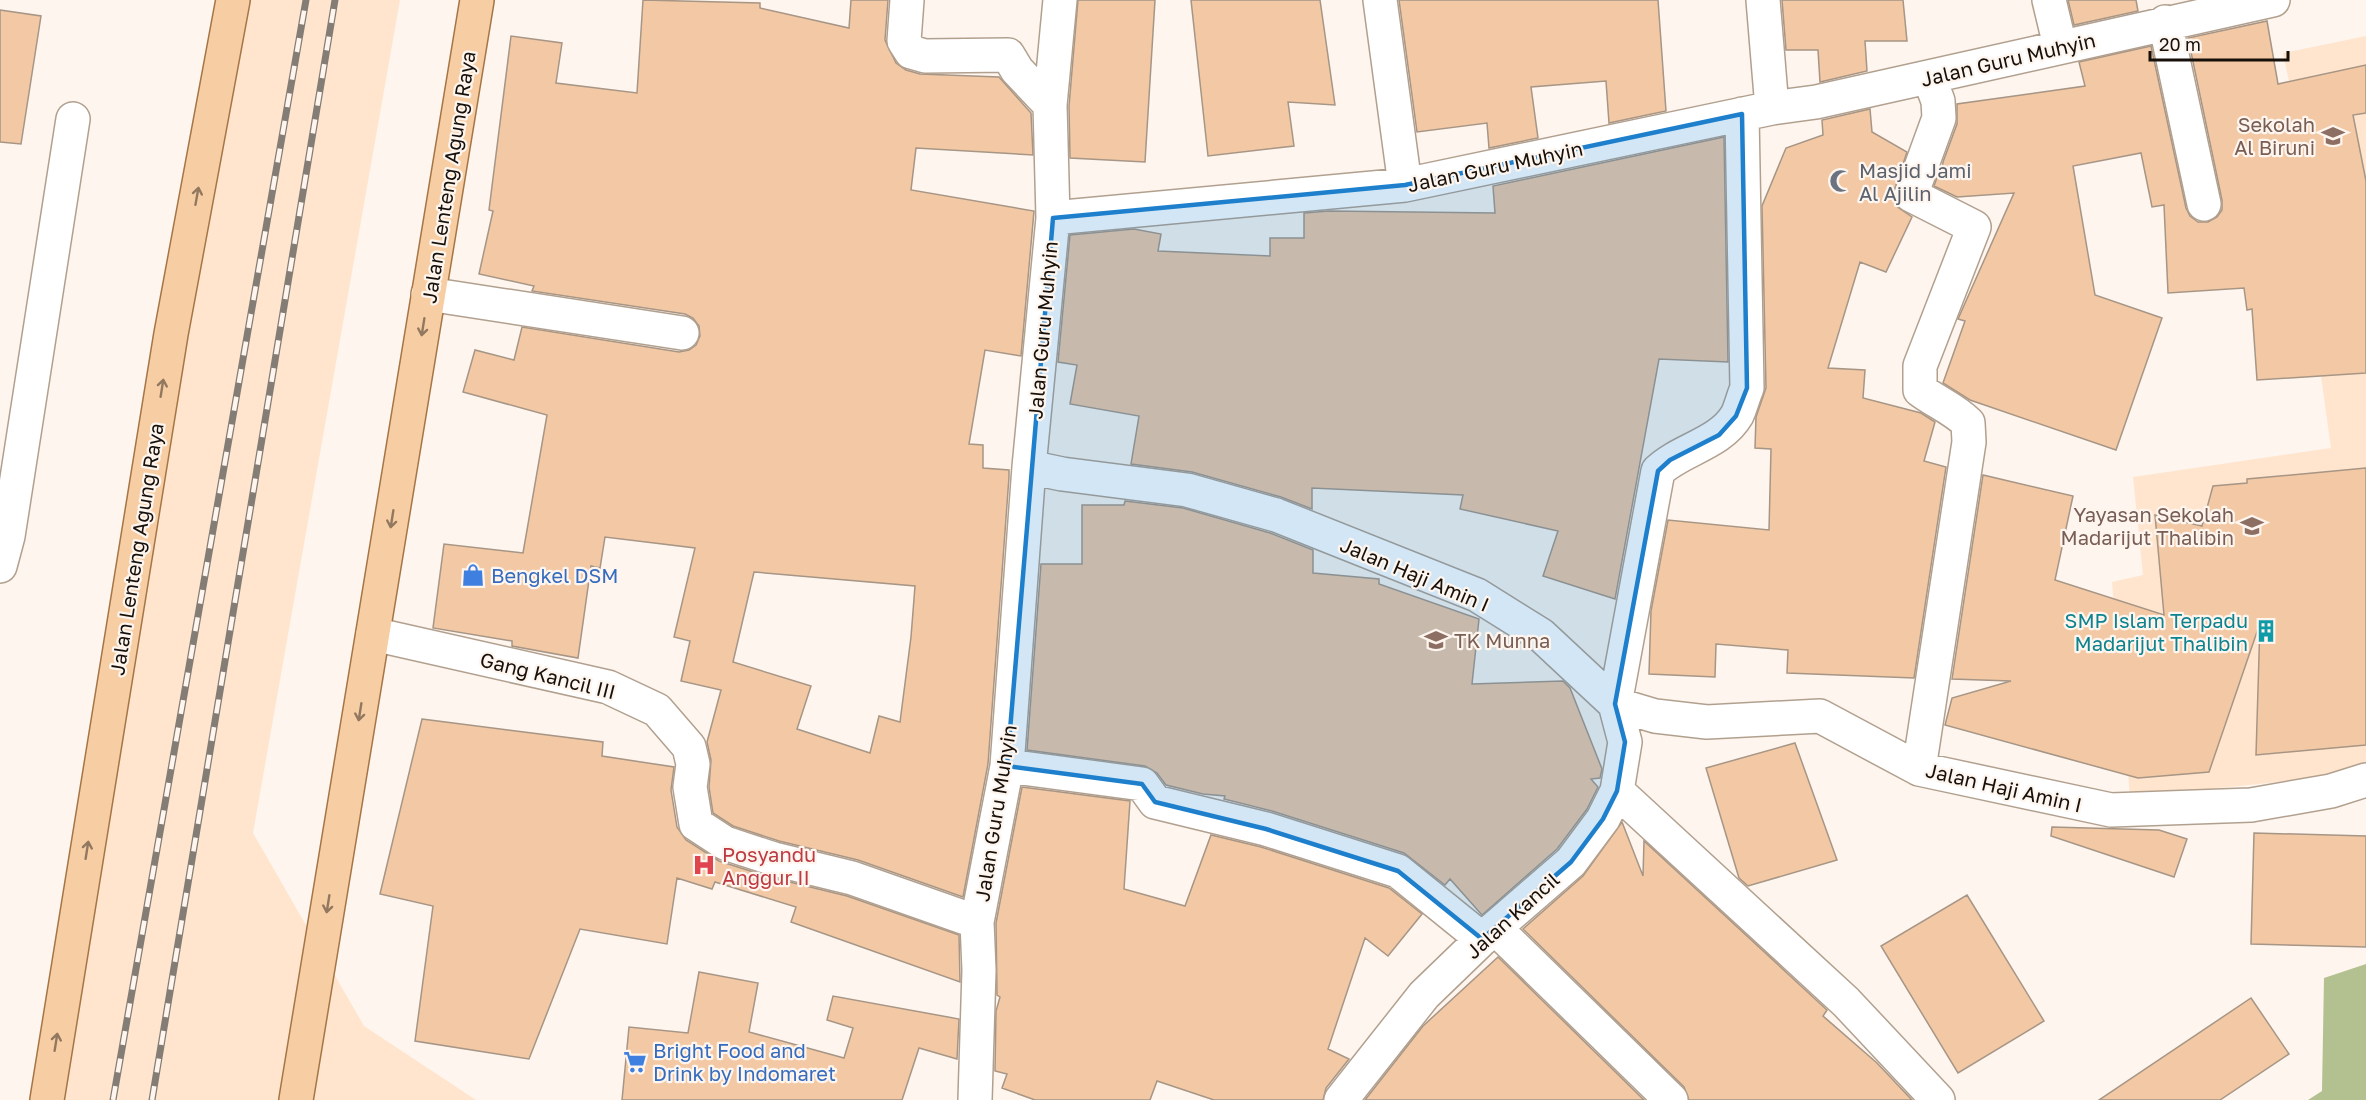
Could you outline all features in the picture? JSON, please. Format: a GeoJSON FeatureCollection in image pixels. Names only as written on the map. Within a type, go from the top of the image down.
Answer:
{"type":"FeatureCollection","features":[{"type":"Feature","properties":{"kind":"main road","name":"Jalan Lenteng Agung Raya"},"geometry":{"type":"LineString","coordinates":[[47,1100],[171,334],[233,0]]}},
{"type":"Feature","properties":{"kind":"main road","name":"Jalan Lenteng Agung Raya"},"geometry":{"type":"LineString","coordinates":[[296,1100],[477,0]]}},
{"type":"Feature","properties":{"kind":"street"},"geometry":{"type":"LineString","coordinates":[[907,0],[904,41],[911,52],[925,56],[1008,55],[1017,70],[1050,105]]}},
{"type":"Feature","properties":{"kind":"street"},"geometry":{"type":"LineString","coordinates":[[1053,218],[1050,105],[1060,0]]}},
{"type":"Feature","properties":{"kind":"street"},"geometry":{"type":"LineString","coordinates":[[1380,0],[1405,185]]}},
{"type":"Feature","properties":{"kind":"street"},"geometry":{"type":"LineString","coordinates":[[1615,704],[1658,471],[1670,460],[1719,435],[1736,416],[1747,388],[1763,0]]}},
{"type":"Feature","properties":{"kind":"street"},"geometry":{"type":"LineString","coordinates":[[2049,0],[2060,46]]}},
{"type":"Feature","properties":{"kind":"street","name":"Jalan Guru Muhyin"},"geometry":{"type":"LineString","coordinates":[[975,1100],[980,970],[977,922],[1007,766],[1029,467],[1053,218],[1405,185],[1757,111],[1816,102],[2164,22],[2214,7],[2273,0]]}},
{"type":"Feature","properties":{"kind":"street"},"geometry":{"type":"LineString","coordinates":[[2164,22],[2204,204]]}},
{"type":"Feature","properties":{"kind":"street"},"geometry":{"type":"LineString","coordinates":[[1919,769],[1969,442],[1968,423],[1957,412],[1941,405],[1920,390],[1920,366],[1974,227],[1911,195],[1939,118],[1938,101],[1929,77]]}},
{"type":"Feature","properties":{"kind":"street"},"geometry":{"type":"LineString","coordinates":[[0,566],[8,536],[73,119]]}},
{"type":"Feature","properties":{"kind":"street"},"geometry":{"type":"LineString","coordinates":[[428,294],[682,333]]}},
{"type":"Feature","properties":{"kind":"street","name":"Jalan Haji Amin I"},"geometry":{"type":"LineString","coordinates":[[1029,467],[1062,474],[1186,490],[1276,515],[1477,595],[1541,635],[1615,704],[1655,716],[1707,722],[1820,716],[1919,769],[2110,810],[2251,805],[2331,791],[2366,780]]}},
{"type":"Feature","properties":{"kind":"street","name":"Gang Kancil III"},"geometry":{"type":"LineString","coordinates":[[373,634],[608,687],[657,710],[690,747],[693,764],[690,787],[696,824],[725,843],[774,859],[852,878],[977,922]]}},
{"type":"Feature","properties":{"kind":"street","name":"Jalan Kancil"},"geometry":{"type":"LineString","coordinates":[[1341,1100],[1424,995],[1488,933],[1571,862],[1603,819],[1617,791],[1625,742],[1615,704]]}},
{"type":"Feature","properties":{"kind":"street"},"geometry":{"type":"LineString","coordinates":[[1007,766],[1142,784],[1155,802],[1266,829],[1398,871],[1488,933],[1671,1100]]}},
{"type":"Feature","properties":{"kind":"street"},"geometry":{"type":"LineString","coordinates":[[1617,791],[1846,1002],[1938,1100]]}},
{"type":"Feature","properties":{"kind":"highlighted area"},"geometry":{"type":"Polygon","coordinates":[[[1742,114],[1747,388],[1736,416],[1719,435],[1670,460],[1658,471],[1615,704],[1625,742],[1617,791],[1603,819],[1571,862],[1482,939],[1398,871],[1266,829],[1155,802],[1142,784],[1007,766],[1053,218],[1405,185],[1742,114]]]}},
{"type":"Feature","properties":{"kind":"shaded area"},"geometry":{"type":"Polygon","coordinates":[[[238,0],[400,0],[253,833],[364,1026],[476,1100],[49,1100],[238,0]]]}},
{"type":"Feature","properties":{"kind":"shaded area","name":"Sekolah Al Biruni"},"geometry":{"type":"Polygon","coordinates":[[[2366,36],[2366,220],[2320,229],[2283,53],[2366,36]]]}},
{"type":"Feature","properties":{"kind":"shaded area","name":"Yayasan Sekolah Madarijut Thalibin"},"geometry":{"type":"Polygon","coordinates":[[[2366,305],[2366,773],[2130,797],[2112,582],[2143,575],[2133,477],[2331,448],[2312,312],[2366,305]]]}},
{"type":"Feature","properties":{"kind":"green space"},"geometry":{"type":"Polygon","coordinates":[[[2366,964],[2366,1100],[2308,1100],[2322,1091],[2324,978],[2366,964]]]}},
{"type":"Feature","properties":{"kind":"building"},"geometry":{"type":"Polygon","coordinates":[[[643,0],[760,3],[760,8],[849,28],[851,0],[888,0],[885,40],[896,63],[906,70],[920,74],[999,77],[1031,113],[1033,155],[916,148],[911,190],[1034,211],[1021,356],[985,350],[969,444],[983,445],[983,468],[1009,470],[1009,477],[988,764],[963,897],[858,860],[779,841],[733,826],[713,813],[709,787],[711,760],[707,742],[721,690],[681,681],[690,641],[674,637],[695,548],[605,537],[600,568],[591,566],[578,658],[512,646],[512,641],[433,628],[444,544],[523,553],[547,415],[463,392],[475,350],[514,360],[522,327],[679,352],[689,350],[696,345],[700,336],[699,326],[693,318],[685,314],[532,291],[534,286],[479,274],[493,211],[489,210],[511,36],[562,43],[556,83],[637,93],[643,0]],[[754,572],[733,662],[811,686],[797,729],[870,753],[879,716],[900,722],[915,586],[754,572]]]}},
{"type":"Feature","properties":{"kind":"building"},"geometry":{"type":"Polygon","coordinates":[[[1078,0],[1155,0],[1145,162],[1070,158],[1069,106],[1078,0]]]}},
{"type":"Feature","properties":{"kind":"building"},"geometry":{"type":"Polygon","coordinates":[[[1191,0],[1320,0],[1335,105],[1288,102],[1294,146],[1208,156],[1191,0]]]}},
{"type":"Feature","properties":{"kind":"building"},"geometry":{"type":"Polygon","coordinates":[[[1399,0],[1658,0],[1666,111],[1609,123],[1606,81],[1531,87],[1538,138],[1489,148],[1487,123],[1417,132],[1399,0]]]}},
{"type":"Feature","properties":{"kind":"building"},"geometry":{"type":"Polygon","coordinates":[[[1782,0],[1903,0],[1907,41],[1865,41],[1867,71],[1820,82],[1818,50],[1786,50],[1782,0]]]}},
{"type":"Feature","properties":{"kind":"building"},"geometry":{"type":"Polygon","coordinates":[[[2068,0],[2136,0],[2138,11],[2074,25],[2068,0]]]}},
{"type":"Feature","properties":{"kind":"building"},"geometry":{"type":"Polygon","coordinates":[[[0,10],[41,16],[21,144],[0,142],[0,10]]]}},
{"type":"Feature","properties":{"kind":"building"},"geometry":{"type":"Polygon","coordinates":[[[2267,21],[2278,84],[2366,65],[2366,113],[2353,115],[2366,181],[2366,373],[2257,380],[2252,309],[2247,310],[2244,288],[2168,293],[2164,205],[2152,207],[2141,153],[2073,166],[2095,295],[2162,318],[2116,450],[1970,400],[1943,383],[1965,321],[1958,319],[2014,193],[1957,197],[1934,186],[1939,172],[1942,173],[1943,162],[1957,124],[1957,104],[2085,86],[2079,62],[2151,46],[2186,208],[2190,216],[2198,222],[2208,222],[2217,217],[2222,210],[2222,200],[2188,38],[2267,21]]]}},
{"type":"Feature","properties":{"kind":"building"},"geometry":{"type":"Polygon","coordinates":[[[1870,109],[1872,132],[1907,152],[1892,197],[1896,206],[1912,217],[1886,272],[1860,262],[1828,368],[1865,370],[1863,398],[1921,413],[1935,422],[1924,461],[1946,467],[1914,678],[1787,673],[1788,650],[1716,644],[1715,677],[1649,674],[1651,611],[1668,520],[1769,530],[1771,449],[1755,448],[1756,417],[1766,388],[1762,206],[1786,148],[1823,135],[1822,120],[1870,109]]]}},
{"type":"Feature","properties":{"kind":"building"},"geometry":{"type":"Polygon","coordinates":[[[1724,137],[1728,362],[1659,359],[1615,599],[1543,576],[1558,531],[1460,509],[1463,495],[1312,488],[1312,509],[1281,497],[1192,472],[1131,464],[1139,416],[1070,404],[1077,365],[1058,362],[1070,235],[1134,229],[1161,234],[1158,251],[1270,256],[1270,238],[1304,238],[1304,213],[1329,211],[1495,213],[1493,186],[1724,137]]]}},
{"type":"Feature","properties":{"kind":"building","name":"Yayasan Sekolah Madarijut Thalibin"},"geometry":{"type":"Polygon","coordinates":[[[2366,468],[2366,745],[2256,755],[2260,623],[2209,772],[2138,778],[1945,725],[1952,698],[2011,681],[1952,679],[1983,475],[2073,496],[2055,580],[2164,615],[2155,515],[2202,526],[2213,486],[2247,483],[2247,479],[2366,468]]]}},
{"type":"Feature","properties":{"kind":"building"},"geometry":{"type":"Polygon","coordinates":[[[1125,501],[1183,508],[1270,533],[1313,550],[1313,573],[1379,579],[1379,584],[1479,619],[1472,684],[1563,681],[1570,688],[1602,769],[1600,778],[1591,779],[1598,787],[1587,809],[1557,849],[1482,915],[1450,879],[1445,885],[1404,853],[1272,811],[1224,799],[1225,796],[1203,794],[1166,785],[1157,773],[1145,766],[1027,750],[1041,564],[1082,564],[1082,505],[1124,505],[1125,501]]]}},
{"type":"Feature","properties":{"kind":"building"},"geometry":{"type":"Polygon","coordinates":[[[422,719],[603,742],[602,756],[674,767],[671,790],[677,827],[686,840],[719,861],[769,877],[847,896],[959,935],[960,982],[791,922],[796,907],[715,882],[712,889],[677,878],[667,944],[580,929],[529,1059],[415,1041],[433,906],[380,894],[422,719]]]}},
{"type":"Feature","properties":{"kind":"building"},"geometry":{"type":"Polygon","coordinates":[[[1795,743],[1837,860],[1748,886],[1739,878],[1706,768],[1795,743]]]}},
{"type":"Feature","properties":{"kind":"building"},"geometry":{"type":"Polygon","coordinates":[[[1022,787],[1130,801],[1124,889],[1185,906],[1211,835],[1261,847],[1389,888],[1422,914],[1388,956],[1365,938],[1328,1049],[1349,1059],[1326,1088],[1323,1100],[1214,1100],[1157,1081],[1150,1100],[1035,1100],[1002,1088],[1007,1074],[995,1071],[996,1011],[1000,997],[997,995],[996,923],[1022,787]]]}},
{"type":"Feature","properties":{"kind":"building"},"geometry":{"type":"Polygon","coordinates":[[[1622,822],[1643,876],[1644,841],[1827,1010],[1823,1016],[1877,1063],[1912,1100],[1689,1100],[1684,1087],[1523,929],[1583,876],[1622,822]]]}},
{"type":"Feature","properties":{"kind":"building"},"geometry":{"type":"Polygon","coordinates":[[[2052,827],[2159,830],[2187,839],[2174,877],[2051,836],[2052,827]]]}},
{"type":"Feature","properties":{"kind":"building"},"geometry":{"type":"Polygon","coordinates":[[[2254,833],[2366,836],[2366,947],[2251,944],[2254,833]]]}},
{"type":"Feature","properties":{"kind":"building"},"geometry":{"type":"Polygon","coordinates":[[[1967,895],[2044,1021],[1958,1073],[1881,946],[1967,895]]]}},
{"type":"Feature","properties":{"kind":"building"},"geometry":{"type":"Polygon","coordinates":[[[1498,957],[1644,1100],[1365,1100],[1423,1026],[1498,957]]]}},
{"type":"Feature","properties":{"kind":"building"},"geometry":{"type":"Polygon","coordinates":[[[699,972],[758,983],[749,1032],[844,1058],[853,1028],[827,1020],[833,996],[959,1019],[957,1059],[919,1048],[902,1100],[622,1100],[629,1027],[688,1033],[699,972]]]}},
{"type":"Feature","properties":{"kind":"building"},"geometry":{"type":"Polygon","coordinates":[[[2251,998],[2289,1054],[2220,1100],[2099,1100],[2251,998]]]}},
{"type":"Feature","properties":{"kind":"railway"},"geometry":{"type":"LineString","coordinates":[[113,1100],[306,0]]}},
{"type":"Feature","properties":{"kind":"railway"},"geometry":{"type":"LineString","coordinates":[[152,1100],[335,0]]}},
{"type":"Feature","properties":{"kind":"place","name":"Sekolah Al Biruni"},"geometry":{"type":"Point","coordinates":[2333,136]}},
{"type":"Feature","properties":{"kind":"place","name":"Masjid Jami Al Ajilin"},"geometry":{"type":"Point","coordinates":[1841,181]}},
{"type":"Feature","properties":{"kind":"place","name":"Yayasan Sekolah Madarijut Thalibin"},"geometry":{"type":"Point","coordinates":[2252,526]}},
{"type":"Feature","properties":{"kind":"place","name":"Bengkel DSM"},"geometry":{"type":"Point","coordinates":[473,575]}},
{"type":"Feature","properties":{"kind":"place","name":"SMP Islam Terpadu Madarijut Thalibin"},"geometry":{"type":"Point","coordinates":[2266,631]}},
{"type":"Feature","properties":{"kind":"place","name":"TK Munna"},"geometry":{"type":"Point","coordinates":[1436,640]}},
{"type":"Feature","properties":{"kind":"place","name":"Posyandu Anggur II"},"geometry":{"type":"Point","coordinates":[704,865]}},
{"type":"Feature","properties":{"kind":"place","name":"Bright Food and Drink by Indomaret"},"geometry":{"type":"Point","coordinates":[635,1062]}}]}
